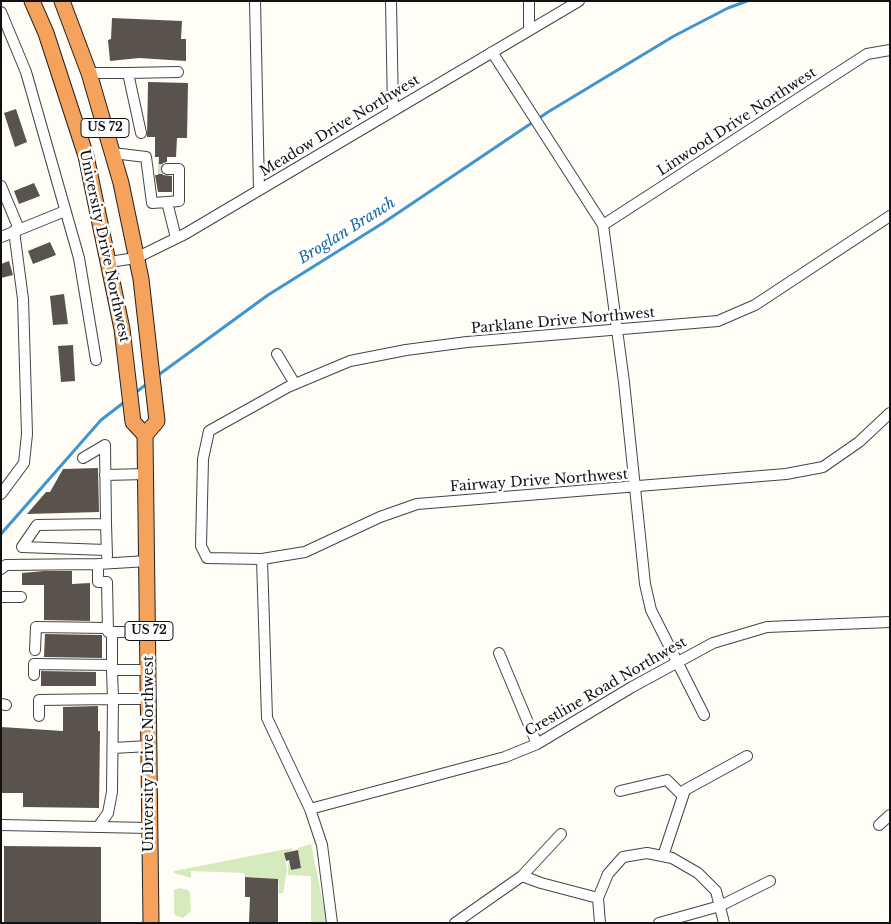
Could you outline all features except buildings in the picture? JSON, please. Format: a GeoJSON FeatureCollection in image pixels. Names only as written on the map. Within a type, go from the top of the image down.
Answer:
{"type":"FeatureCollection","features":[{"type":"Feature","properties":{"kind":"highway","name":"University Drive Northwest"},"geometry":{"type":"LineString","coordinates":[[32,1],[46,33],[79,130],[93,183],[127,361],[133,422],[146,435]]}},
{"type":"Feature","properties":{"kind":"highway","name":"University Drive Northwest"},"geometry":{"type":"LineString","coordinates":[[62,1],[89,73],[121,183],[136,258],[157,420],[146,435],[151,923]]}},
{"type":"Feature","properties":{"kind":"street"},"geometry":{"type":"LineString","coordinates":[[255,1],[259,190]]}},
{"type":"Feature","properties":{"kind":"street"},"geometry":{"type":"LineString","coordinates":[[391,1],[393,111]]}},
{"type":"Feature","properties":{"kind":"street"},"geometry":{"type":"LineString","coordinates":[[529,1],[529,30]]}},
{"type":"Feature","properties":{"kind":"street","name":"Meadow Drive Northwest"},"geometry":{"type":"LineString","coordinates":[[109,262],[136,258],[176,238],[579,1]]}},
{"type":"Feature","properties":{"kind":"street"},"geometry":{"type":"LineString","coordinates":[[1,12],[26,72],[78,258],[96,360]]}},
{"type":"Feature","properties":{"kind":"street","name":"Linwood Drive Northwest"},"geometry":{"type":"LineString","coordinates":[[604,225],[867,54],[890,50]]}},
{"type":"Feature","properties":{"kind":"street"},"geometry":{"type":"LineString","coordinates":[[492,52],[604,225],[618,331],[644,584],[648,601],[704,715]]}},
{"type":"Feature","properties":{"kind":"street"},"geometry":{"type":"LineString","coordinates":[[89,73],[178,72]]}},
{"type":"Feature","properties":{"kind":"street"},"geometry":{"type":"LineString","coordinates":[[128,73],[141,133]]}},
{"type":"Feature","properties":{"kind":"street"},"geometry":{"type":"LineString","coordinates":[[113,153],[146,157],[147,168],[152,203],[178,201],[178,169],[147,168]]}},
{"type":"Feature","properties":{"kind":"street"},"geometry":{"type":"LineString","coordinates":[[1,186],[17,230],[23,298],[27,434],[24,463],[1,494]]}},
{"type":"Feature","properties":{"kind":"street"},"geometry":{"type":"LineString","coordinates":[[167,202],[176,238]]}},
{"type":"Feature","properties":{"kind":"street"},"geometry":{"type":"LineString","coordinates":[[1,237],[65,211]]}},
{"type":"Feature","properties":{"kind":"street","name":"Parklane Drive Northwest"},"geometry":{"type":"LineString","coordinates":[[202,533],[205,449],[209,431],[295,384],[350,361],[406,350],[467,342],[618,331],[718,321],[755,305],[890,216]]}},
{"type":"Feature","properties":{"kind":"street"},"geometry":{"type":"LineString","coordinates":[[277,354],[295,384]]}},
{"type":"Feature","properties":{"kind":"street","name":"Fairway Drive Northwest"},"geometry":{"type":"LineString","coordinates":[[202,533],[201,546],[207,558],[262,559],[305,552],[380,517],[417,504],[786,474],[823,466],[859,442],[890,413]]}},
{"type":"Feature","properties":{"kind":"street"},"geometry":{"type":"LineString","coordinates":[[82,458],[105,445],[106,550],[98,582],[107,582],[112,668],[113,748],[112,792],[108,813],[98,827]]}},
{"type":"Feature","properties":{"kind":"street"},"geometry":{"type":"LineString","coordinates":[[105,475],[146,474]]}},
{"type":"Feature","properties":{"kind":"street"},"geometry":{"type":"LineString","coordinates":[[106,524],[37,525],[22,547],[106,550]]}},
{"type":"Feature","properties":{"kind":"street"},"geometry":{"type":"LineString","coordinates":[[262,559],[267,718],[310,809],[322,845],[332,923]]}},
{"type":"Feature","properties":{"kind":"street"},"geometry":{"type":"LineString","coordinates":[[1,569],[6,565],[148,562]]}},
{"type":"Feature","properties":{"kind":"street"},"geometry":{"type":"LineString","coordinates":[[1,597],[21,597]]}},
{"type":"Feature","properties":{"kind":"street","name":"Crestline Road Northwest"},"geometry":{"type":"LineString","coordinates":[[310,809],[505,756],[536,744],[713,643],[767,627],[890,622]]}},
{"type":"Feature","properties":{"kind":"street"},"geometry":{"type":"LineString","coordinates":[[35,650],[36,627],[149,632]]}},
{"type":"Feature","properties":{"kind":"street"},"geometry":{"type":"LineString","coordinates":[[500,653],[536,744]]}},
{"type":"Feature","properties":{"kind":"street"},"geometry":{"type":"LineString","coordinates":[[34,675],[34,664],[149,670]]}},
{"type":"Feature","properties":{"kind":"street"},"geometry":{"type":"LineString","coordinates":[[39,716],[39,700],[148,698]]}},
{"type":"Feature","properties":{"kind":"street"},"geometry":{"type":"LineString","coordinates":[[113,748],[149,746]]}},
{"type":"Feature","properties":{"kind":"street"},"geometry":{"type":"LineString","coordinates":[[663,856],[685,790],[747,756]]}},
{"type":"Feature","properties":{"kind":"street"},"geometry":{"type":"LineString","coordinates":[[620,790],[667,780],[683,796]]}},
{"type":"Feature","properties":{"kind":"street"},"geometry":{"type":"LineString","coordinates":[[879,825],[890,815]]}},
{"type":"Feature","properties":{"kind":"street"},"geometry":{"type":"LineString","coordinates":[[1,826],[149,828]]}},
{"type":"Feature","properties":{"kind":"street"},"geometry":{"type":"LineString","coordinates":[[456,923],[522,876],[561,834]]}},
{"type":"Feature","properties":{"kind":"street"},"geometry":{"type":"LineString","coordinates":[[600,923],[598,898],[608,874],[623,857],[647,852],[672,858],[698,873],[716,892],[724,923]]}},
{"type":"Feature","properties":{"kind":"street"},"geometry":{"type":"LineString","coordinates":[[522,876],[598,898]]}},
{"type":"Feature","properties":{"kind":"street"},"geometry":{"type":"LineString","coordinates":[[659,923],[720,906],[770,881]]}},
{"type":"Feature","properties":{"kind":"green space"},"geometry":{"type":"Polygon","coordinates":[[[311,844],[327,923],[311,923],[311,876],[288,875],[288,860],[291,870],[301,868],[298,848],[311,844]]]}},
{"type":"Feature","properties":{"kind":"green space"},"geometry":{"type":"Polygon","coordinates":[[[292,848],[292,851],[284,853],[287,870],[283,893],[278,893],[278,879],[245,877],[244,873],[191,871],[191,878],[174,873],[174,871],[292,848]]]}},
{"type":"Feature","properties":{"kind":"green space"},"geometry":{"type":"Polygon","coordinates":[[[179,888],[188,890],[190,893],[191,911],[183,918],[175,915],[174,911],[174,890],[179,888]]]}},
{"type":"Feature","properties":{"kind":"waterway","name":"Broglan Branch"},"geometry":{"type":"LineString","coordinates":[[157,376],[268,295],[383,223],[548,112],[674,36],[728,8],[747,1]]}},
{"type":"Feature","properties":{"kind":"waterway","name":"Broglan Branch"},"geometry":{"type":"LineString","coordinates":[[135,393],[148,383]]}},
{"type":"Feature","properties":{"kind":"waterway","name":"Broglan Branch"},"geometry":{"type":"LineString","coordinates":[[1,534],[101,420],[127,400]]}},
{"type":"Feature","properties":{"kind":"tunnel"},"geometry":{"type":"LineString","coordinates":[[158,169],[167,169]]}}]}
